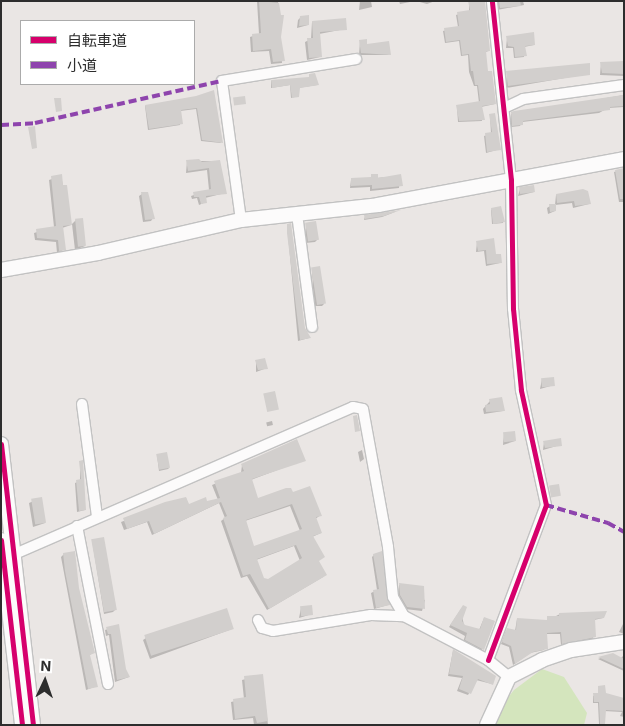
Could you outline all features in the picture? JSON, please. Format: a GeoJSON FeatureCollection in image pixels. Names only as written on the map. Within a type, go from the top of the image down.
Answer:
{"type":"FeatureCollection","features":[{"type":"Feature","properties":{"kind":"street"},"geometry":{"type":"LineString","coordinates":[[488,660],[546,506],[521,390],[513,309],[511,180],[492,1]]}},
{"type":"Feature","properties":{"kind":"street"},"geometry":{"type":"LineString","coordinates":[[242,220],[222,81],[356,58]]}},
{"type":"Feature","properties":{"kind":"street"},"geometry":{"type":"LineString","coordinates":[[504,108],[522,99],[624,85]]}},
{"type":"Feature","properties":{"kind":"street"},"geometry":{"type":"LineString","coordinates":[[1,270],[98,253],[242,220],[378,205],[624,160]]}},
{"type":"Feature","properties":{"kind":"street"},"geometry":{"type":"LineString","coordinates":[[297,214],[312,327]]}},
{"type":"Feature","properties":{"kind":"street"},"geometry":{"type":"LineString","coordinates":[[82,404],[97,517]]}},
{"type":"Feature","properties":{"kind":"street"},"geometry":{"type":"LineString","coordinates":[[6,557],[353,406],[363,409],[388,547],[393,597],[404,616]]}},
{"type":"Feature","properties":{"kind":"street"},"geometry":{"type":"LineString","coordinates":[[1,444],[6,557],[22,725]]}},
{"type":"Feature","properties":{"kind":"street"},"geometry":{"type":"LineString","coordinates":[[77,526],[108,684]]}},
{"type":"Feature","properties":{"kind":"street"},"geometry":{"type":"LineString","coordinates":[[1,540],[6,557],[33,725]]}},
{"type":"Feature","properties":{"kind":"street"},"geometry":{"type":"LineString","coordinates":[[258,620],[262,628],[273,631],[371,615],[404,616],[488,660],[509,677]]}},
{"type":"Feature","properties":{"kind":"street"},"geometry":{"type":"LineString","coordinates":[[487,725],[509,677],[542,660],[571,650],[624,642]]}},
{"type":"Feature","properties":{"kind":"green space"},"geometry":{"type":"Polygon","coordinates":[[[542,669],[564,677],[587,713],[584,725],[493,725],[499,709],[514,690],[542,669]]]}},
{"type":"Feature","properties":{"kind":"building"},"geometry":{"type":"Polygon","coordinates":[[[259,1],[279,3],[281,15],[284,15],[281,37],[285,61],[273,62],[271,49],[253,51],[252,34],[261,33],[259,1]]]}},
{"type":"Feature","properties":{"kind":"building"},"geometry":{"type":"Polygon","coordinates":[[[468,1],[485,1],[490,51],[486,51],[488,71],[492,71],[496,104],[482,106],[485,120],[459,121],[456,105],[480,101],[478,85],[475,85],[469,54],[462,55],[460,40],[446,42],[444,28],[459,26],[457,12],[470,10],[468,1]]]}},
{"type":"Feature","properties":{"kind":"building"},"geometry":{"type":"Polygon","coordinates":[[[499,1],[520,1],[521,6],[500,8],[499,1]]]}},
{"type":"Feature","properties":{"kind":"building"},"geometry":{"type":"Polygon","coordinates":[[[309,15],[309,25],[299,26],[300,16],[309,15]]]}},
{"type":"Feature","properties":{"kind":"building"},"geometry":{"type":"Polygon","coordinates":[[[346,18],[347,30],[320,32],[322,57],[309,58],[307,38],[313,38],[312,21],[346,18]]]}},
{"type":"Feature","properties":{"kind":"building"},"geometry":{"type":"Polygon","coordinates":[[[534,32],[535,45],[525,46],[527,56],[515,57],[514,47],[508,46],[506,36],[534,32]]]}},
{"type":"Feature","properties":{"kind":"building"},"geometry":{"type":"Polygon","coordinates":[[[367,39],[367,44],[389,41],[391,55],[361,53],[359,40],[367,39]]]}},
{"type":"Feature","properties":{"kind":"building"},"geometry":{"type":"Polygon","coordinates":[[[624,61],[624,74],[602,73],[600,62],[624,61]]]}},
{"type":"Feature","properties":{"kind":"building"},"geometry":{"type":"Polygon","coordinates":[[[590,63],[590,75],[508,86],[506,71],[590,63]]]}},
{"type":"Feature","properties":{"kind":"building"},"geometry":{"type":"Polygon","coordinates":[[[315,73],[319,85],[300,88],[299,97],[292,98],[290,85],[272,88],[271,80],[309,77],[309,74],[315,73]]]}},
{"type":"Feature","properties":{"kind":"building"},"geometry":{"type":"Polygon","coordinates":[[[214,90],[223,143],[202,140],[197,108],[181,110],[183,124],[149,129],[145,105],[196,96],[214,90]]]}},
{"type":"Feature","properties":{"kind":"building"},"geometry":{"type":"Polygon","coordinates":[[[623,95],[624,106],[610,107],[610,110],[523,121],[523,125],[512,126],[511,112],[514,111],[623,95]]]}},
{"type":"Feature","properties":{"kind":"building"},"geometry":{"type":"Polygon","coordinates":[[[245,96],[246,104],[234,105],[233,97],[245,96]]]}},
{"type":"Feature","properties":{"kind":"building"},"geometry":{"type":"Polygon","coordinates":[[[54,98],[61,98],[62,111],[56,112],[54,98]]]}},
{"type":"Feature","properties":{"kind":"building"},"geometry":{"type":"Polygon","coordinates":[[[495,113],[501,150],[487,152],[485,133],[492,132],[489,114],[495,113]]]}},
{"type":"Feature","properties":{"kind":"building"},"geometry":{"type":"Polygon","coordinates":[[[35,126],[37,148],[32,149],[28,127],[35,126]]]}},
{"type":"Feature","properties":{"kind":"building"},"geometry":{"type":"Polygon","coordinates":[[[199,159],[202,162],[220,160],[227,194],[206,196],[207,203],[201,204],[199,197],[194,197],[193,192],[211,189],[209,168],[188,171],[186,160],[199,159]]]}},
{"type":"Feature","properties":{"kind":"building"},"geometry":{"type":"Polygon","coordinates":[[[624,168],[624,199],[620,199],[615,170],[624,168]]]}},
{"type":"Feature","properties":{"kind":"building"},"geometry":{"type":"Polygon","coordinates":[[[62,174],[63,185],[67,185],[72,225],[63,226],[66,250],[59,251],[58,240],[37,238],[36,229],[56,226],[51,176],[62,174]]]}},
{"type":"Feature","properties":{"kind":"building"},"geometry":{"type":"Polygon","coordinates":[[[371,174],[378,174],[378,178],[401,174],[403,186],[372,189],[372,185],[351,186],[351,178],[371,177],[371,174]]]}},
{"type":"Feature","properties":{"kind":"building"},"geometry":{"type":"Polygon","coordinates":[[[534,185],[535,192],[520,194],[519,187],[534,185]]]}},
{"type":"Feature","properties":{"kind":"building"},"geometry":{"type":"Polygon","coordinates":[[[583,189],[588,191],[591,204],[575,206],[574,201],[557,203],[556,194],[583,189]]]}},
{"type":"Feature","properties":{"kind":"building"},"geometry":{"type":"Polygon","coordinates":[[[141,192],[148,192],[155,219],[145,220],[141,192]]]}},
{"type":"Feature","properties":{"kind":"building"},"geometry":{"type":"Polygon","coordinates":[[[549,204],[556,204],[556,211],[550,212],[549,204]]]}},
{"type":"Feature","properties":{"kind":"building"},"geometry":{"type":"Polygon","coordinates":[[[501,206],[505,222],[493,224],[491,208],[501,206]]]}},
{"type":"Feature","properties":{"kind":"building"},"geometry":{"type":"Polygon","coordinates":[[[401,210],[384,216],[365,219],[364,215],[401,210]]]}},
{"type":"Feature","properties":{"kind":"building"},"geometry":{"type":"Polygon","coordinates":[[[83,218],[86,246],[78,247],[75,219],[83,218]]]}},
{"type":"Feature","properties":{"kind":"building"},"geometry":{"type":"Polygon","coordinates":[[[316,221],[319,240],[308,241],[305,223],[316,221]]]}},
{"type":"Feature","properties":{"kind":"building"},"geometry":{"type":"Polygon","coordinates":[[[291,223],[305,328],[311,338],[300,340],[287,233],[287,224],[291,223]]]}},
{"type":"Feature","properties":{"kind":"building"},"geometry":{"type":"Polygon","coordinates":[[[494,238],[496,254],[501,254],[502,263],[487,264],[486,250],[478,251],[476,241],[494,238]]]}},
{"type":"Feature","properties":{"kind":"building"},"geometry":{"type":"Polygon","coordinates":[[[320,266],[326,304],[317,305],[311,267],[320,266]]]}},
{"type":"Feature","properties":{"kind":"building"},"geometry":{"type":"Polygon","coordinates":[[[265,358],[268,369],[258,370],[255,360],[265,358]]]}},
{"type":"Feature","properties":{"kind":"building"},"geometry":{"type":"Polygon","coordinates":[[[554,377],[555,386],[542,387],[541,378],[554,377]]]}},
{"type":"Feature","properties":{"kind":"building"},"geometry":{"type":"Polygon","coordinates":[[[275,391],[279,410],[267,412],[263,393],[275,391]]]}},
{"type":"Feature","properties":{"kind":"building"},"geometry":{"type":"Polygon","coordinates":[[[502,397],[505,411],[486,412],[485,405],[490,404],[489,399],[502,397]]]}},
{"type":"Feature","properties":{"kind":"building"},"geometry":{"type":"Polygon","coordinates":[[[357,415],[360,431],[355,432],[353,416],[357,415]]]}},
{"type":"Feature","properties":{"kind":"building"},"geometry":{"type":"Polygon","coordinates":[[[515,431],[516,441],[504,442],[503,432],[515,431]]]}},
{"type":"Feature","properties":{"kind":"building"},"geometry":{"type":"Polygon","coordinates":[[[561,438],[562,446],[545,448],[543,441],[561,438]]]}},
{"type":"Feature","properties":{"kind":"building"},"geometry":{"type":"Polygon","coordinates":[[[297,439],[306,461],[252,479],[258,498],[286,488],[291,488],[293,492],[310,486],[322,516],[316,517],[322,533],[313,536],[325,557],[319,561],[327,575],[269,609],[250,574],[243,576],[223,518],[227,516],[221,502],[154,534],[149,521],[127,529],[123,518],[165,502],[186,497],[189,504],[206,497],[207,501],[220,498],[214,481],[244,471],[241,464],[297,439]],[[292,504],[246,520],[254,546],[302,529],[292,504]],[[296,545],[257,559],[264,578],[268,579],[302,558],[296,545]]]}},
{"type":"Feature","properties":{"kind":"building"},"geometry":{"type":"Polygon","coordinates":[[[167,452],[170,468],[159,470],[156,454],[167,452]]]}},
{"type":"Feature","properties":{"kind":"building"},"geometry":{"type":"Polygon","coordinates":[[[83,460],[86,510],[79,511],[76,480],[81,479],[79,461],[83,460]]]}},
{"type":"Feature","properties":{"kind":"building"},"geometry":{"type":"Polygon","coordinates":[[[559,484],[561,496],[551,497],[549,486],[559,484]]]}},
{"type":"Feature","properties":{"kind":"building"},"geometry":{"type":"Polygon","coordinates":[[[42,497],[46,523],[35,524],[31,499],[42,497]]]}},
{"type":"Feature","properties":{"kind":"building"},"geometry":{"type":"Polygon","coordinates":[[[104,537],[117,610],[104,612],[91,539],[104,537]]]}},
{"type":"Feature","properties":{"kind":"building"},"geometry":{"type":"Polygon","coordinates":[[[75,551],[79,588],[95,653],[90,655],[98,687],[88,689],[63,553],[75,551]]]}},
{"type":"Feature","properties":{"kind":"building"},"geometry":{"type":"Polygon","coordinates":[[[382,551],[390,605],[376,608],[373,590],[379,589],[373,554],[382,551]]]}},
{"type":"Feature","properties":{"kind":"building"},"geometry":{"type":"Polygon","coordinates":[[[399,583],[424,586],[425,609],[407,607],[400,595],[399,583]]]}},
{"type":"Feature","properties":{"kind":"building"},"geometry":{"type":"Polygon","coordinates":[[[312,605],[313,615],[301,616],[300,606],[312,605]]]}},
{"type":"Feature","properties":{"kind":"building"},"geometry":{"type":"Polygon","coordinates":[[[463,605],[467,607],[462,621],[465,625],[480,629],[484,617],[495,621],[484,650],[465,640],[467,633],[450,625],[463,605]]]}},
{"type":"Feature","properties":{"kind":"building"},"geometry":{"type":"Polygon","coordinates":[[[227,608],[234,629],[151,656],[144,635],[227,608]]]}},
{"type":"Feature","properties":{"kind":"building"},"geometry":{"type":"Polygon","coordinates":[[[607,611],[604,618],[595,619],[596,637],[562,644],[561,632],[547,633],[548,649],[533,652],[515,664],[511,646],[502,642],[507,628],[516,630],[517,618],[547,620],[547,616],[559,616],[559,613],[607,611]]]}},
{"type":"Feature","properties":{"kind":"building"},"geometry":{"type":"Polygon","coordinates":[[[119,624],[126,669],[130,677],[117,680],[111,634],[108,634],[106,627],[119,624]]]}},
{"type":"Feature","properties":{"kind":"building"},"geometry":{"type":"Polygon","coordinates":[[[453,649],[496,676],[493,685],[478,679],[471,694],[459,689],[463,676],[449,674],[453,649]]]}},
{"type":"Feature","properties":{"kind":"building"},"geometry":{"type":"Polygon","coordinates":[[[613,653],[624,659],[624,669],[598,657],[613,653]]]}},
{"type":"Feature","properties":{"kind":"building"},"geometry":{"type":"Polygon","coordinates":[[[263,674],[268,721],[257,723],[255,716],[235,719],[233,699],[246,697],[244,676],[263,674]]]}},
{"type":"Feature","properties":{"kind":"building"},"geometry":{"type":"Polygon","coordinates":[[[605,685],[606,693],[624,698],[624,711],[606,710],[605,724],[600,724],[599,702],[594,702],[593,693],[598,693],[598,686],[605,685]]]}},
{"type":"Feature","properties":{"kind":"marked path"},"geometry":{"type":"LineString","coordinates":[[1,125],[35,123],[222,81]]}},
{"type":"Feature","properties":{"kind":"marked path"},"geometry":{"type":"LineString","coordinates":[[546,505],[608,523],[624,532]]}},
{"type":"Feature","properties":{"kind":"cycle path"},"geometry":{"type":"LineString","coordinates":[[488,660],[546,505],[521,390],[513,309],[511,180],[492,1]]}},
{"type":"Feature","properties":{"kind":"cycle path"},"geometry":{"type":"LineString","coordinates":[[1,444],[33,725]]}},
{"type":"Feature","properties":{"kind":"cycle path"},"geometry":{"type":"LineString","coordinates":[[1,540],[22,725]]}}]}
